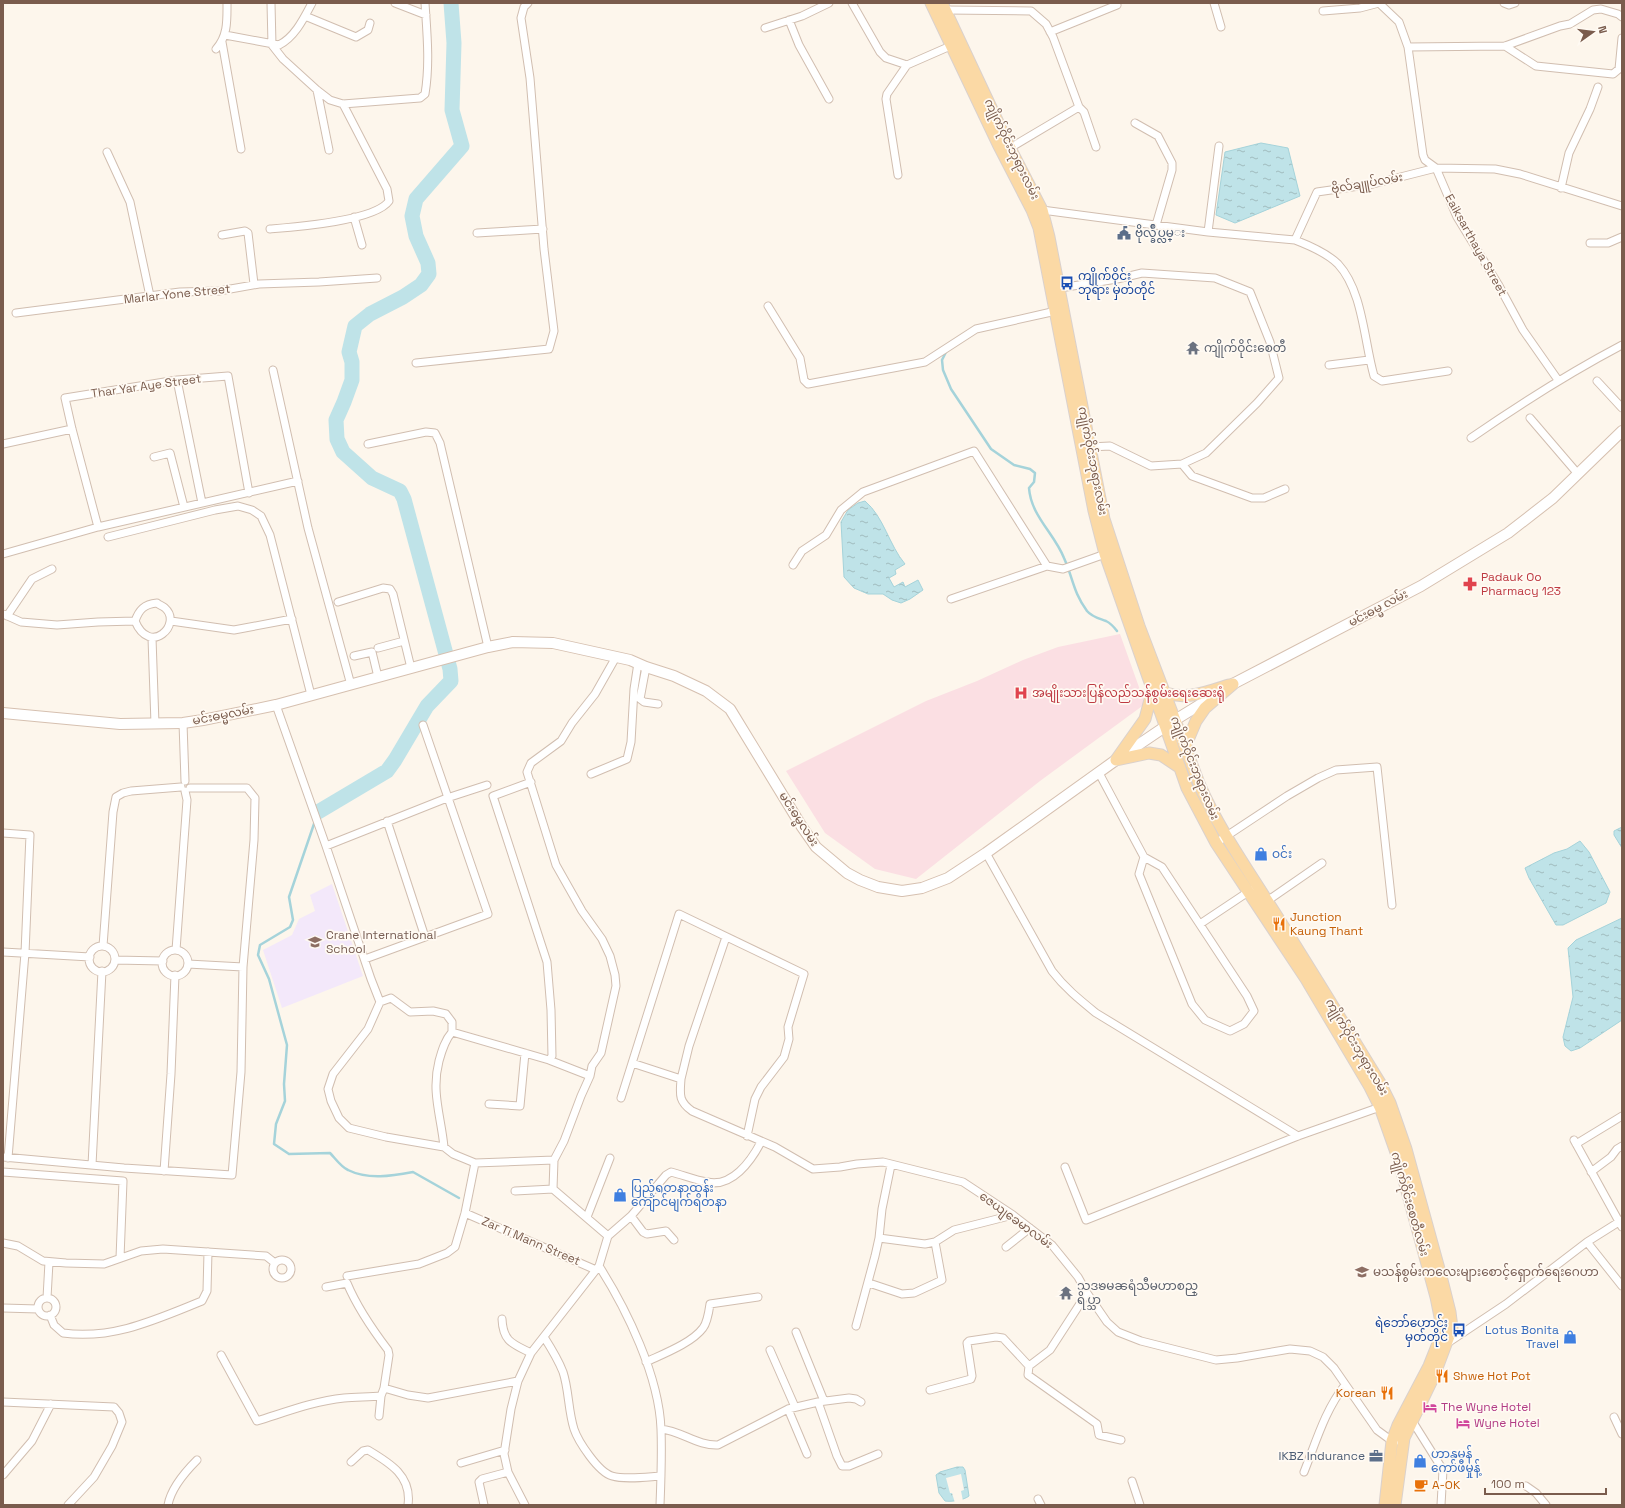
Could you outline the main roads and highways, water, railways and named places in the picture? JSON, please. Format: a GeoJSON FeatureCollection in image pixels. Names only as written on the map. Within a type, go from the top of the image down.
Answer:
{"type":"FeatureCollection","features":[{"type":"Feature","properties":{"kind":"main road","name":"ကျိုက်ဝိုင်းဘုရားလမ်း"},"geometry":{"type":"LineString","coordinates":[[931,3],[956,44],[1006,150],[1039,228],[1094,511],[1185,747],[1212,812],[1221,840]]}},
{"type":"Feature","properties":{"kind":"main road","name":"ကျိုက်ဝိုင်းဘုရားလမ်း"},"geometry":{"type":"LineString","coordinates":[[944,7],[956,44]]}},
{"type":"Feature","properties":{"kind":"main road","name":"ကျိုက်ဝိုင်းဘုရားလမ်း"},"geometry":{"type":"LineString","coordinates":[[1006,150],[1042,210],[1060,288],[1110,552],[1152,692],[1179,767],[1195,806],[1221,840],[1253,889],[1370,1088],[1385,1105]]}},
{"type":"Feature","properties":{"kind":"main road","name":"မင်းဓမ္မ လမ်း"},"geometry":{"type":"LineString","coordinates":[[1116,760],[1175,720],[1233,684],[1421,586],[1508,533],[1553,498],[1622,431]]}},
{"type":"Feature","properties":{"kind":"main road","name":"မင်းဓမ္မလမ်း"},"geometry":{"type":"LineString","coordinates":[[3,713],[120,724],[183,723],[276,704],[351,685],[457,654],[488,647],[513,642],[553,643],[630,660],[674,676],[706,691],[730,709],[807,835],[816,847],[847,873],[860,880],[878,887],[902,891],[922,888],[948,878],[986,853],[1116,760]]}},
{"type":"Feature","properties":{"kind":"main road"},"geometry":{"type":"LineString","coordinates":[[1165,693],[1174,696],[1187,696],[1233,684]]}},
{"type":"Feature","properties":{"kind":"main road"},"geometry":{"type":"LineString","coordinates":[[1185,747],[1196,720],[1205,708],[1233,684]]}},
{"type":"Feature","properties":{"kind":"main road"},"geometry":{"type":"LineString","coordinates":[[1116,760],[1145,719],[1152,692]]}},
{"type":"Feature","properties":{"kind":"main road"},"geometry":{"type":"LineString","coordinates":[[1116,760],[1149,753],[1160,755],[1179,767]]}},
{"type":"Feature","properties":{"kind":"main road","name":"ကျိုက်ဝိုင်းဘုရားလမ်း"},"geometry":{"type":"LineString","coordinates":[[1253,889],[1267,901],[1372,1070],[1385,1105],[1406,1149],[1436,1277],[1450,1312],[1452,1328],[1442,1345],[1434,1376],[1397,1443],[1395,1505]]}},
{"type":"Feature","properties":{"kind":"main road"},"geometry":{"type":"LineString","coordinates":[[1385,1505],[1397,1443],[1398,1425],[1429,1366],[1442,1345]]}},
{"type":"Feature","properties":{"kind":"water"},"geometry":{"type":"Polygon","coordinates":[[[1261,143],[1288,148],[1300,196],[1235,223],[1216,215],[1225,152],[1261,143]]]}},
{"type":"Feature","properties":{"kind":"water"},"geometry":{"type":"Polygon","coordinates":[[[865,501],[877,515],[899,556],[905,564],[895,570],[896,574],[889,578],[894,587],[903,582],[905,587],[918,580],[923,590],[901,603],[892,600],[883,594],[868,594],[854,588],[844,577],[841,522],[848,510],[858,503],[865,501]]]}},
{"type":"Feature","properties":{"kind":"water"},"geometry":{"type":"Polygon","coordinates":[[[1622,827],[1622,848],[1614,835],[1614,831],[1622,827]]]}},
{"type":"Feature","properties":{"kind":"water"},"geometry":{"type":"Polygon","coordinates":[[[1580,841],[1589,852],[1610,892],[1606,903],[1563,925],[1556,925],[1529,878],[1525,868],[1554,853],[1567,849],[1580,841]]]}},
{"type":"Feature","properties":{"kind":"water"},"geometry":{"type":"Polygon","coordinates":[[[1622,918],[1622,1020],[1580,1048],[1571,1051],[1565,1046],[1563,1037],[1573,997],[1568,948],[1576,940],[1622,918]]]}},
{"type":"Feature","properties":{"kind":"water"},"geometry":{"type":"Polygon","coordinates":[[[957,1467],[963,1467],[965,1470],[969,1496],[964,1499],[945,1501],[939,1493],[936,1475],[940,1472],[957,1467]]]}},
{"type":"Feature","properties":{"kind":"waterway"},"geometry":{"type":"LineString","coordinates":[[318,812],[387,771],[427,706],[451,681],[450,669],[404,499],[400,491],[372,478],[343,452],[337,439],[336,420],[352,380],[352,362],[349,352],[355,326],[370,314],[403,297],[421,285],[429,274],[428,263],[416,236],[412,216],[416,199],[462,146],[452,110],[454,43],[451,3]]}},
{"type":"Feature","properties":{"kind":"waterway"},"geometry":{"type":"LineString","coordinates":[[946,352],[942,360],[943,370],[951,389],[991,449],[1014,465],[1030,469],[1035,473],[1034,482],[1029,488],[1034,507],[1038,516],[1060,549],[1082,604],[1091,615],[1112,625],[1117,631]]}},
{"type":"Feature","properties":{"kind":"waterway"},"geometry":{"type":"LineString","coordinates":[[315,821],[289,897],[293,920],[290,927],[260,945],[258,955],[269,979],[287,1045],[284,1084],[285,1101],[276,1124],[274,1144],[289,1154],[330,1153],[345,1169],[364,1175],[388,1176],[413,1172],[459,1198]]}},
{"type":"Feature","properties":{"kind":"place","name":"ဗိုလ္ခ်ဳပ္လမ္း"},"geometry":{"type":"Point","coordinates":[1124,233]}},
{"type":"Feature","properties":{"kind":"place","name":"ကျိုက်ဝိုင်း ဘုရား မှတ်တိုင်"},"geometry":{"type":"Point","coordinates":[1067,283]}},
{"type":"Feature","properties":{"kind":"place","name":"ကျိုက်ဝိုင်းစေတီ"},"geometry":{"type":"Point","coordinates":[1193,348]}},
{"type":"Feature","properties":{"kind":"place","name":"Padauk Oo Pharmacy 123"},"geometry":{"type":"Point","coordinates":[1470,584]}},
{"type":"Feature","properties":{"kind":"place","name":"အမျိုးသားပြန်လည်သန်စွမ်းရေးဆေးရုံ"},"geometry":{"type":"Point","coordinates":[1021,693]}},
{"type":"Feature","properties":{"kind":"place","name":"ဝင်း"},"geometry":{"type":"Point","coordinates":[1261,854]}},
{"type":"Feature","properties":{"kind":"place","name":"Junction Kaung Thant"},"geometry":{"type":"Point","coordinates":[1279,924]}},
{"type":"Feature","properties":{"kind":"place","name":"Crane International School"},"geometry":{"type":"Point","coordinates":[315,942]}},
{"type":"Feature","properties":{"kind":"place","name":"ပြည့်ရတနာထွန်း ကျောင်မျက်ရတနာ"},"geometry":{"type":"Point","coordinates":[620,1195]}},
{"type":"Feature","properties":{"kind":"place","name":"မသန်စွမ်းကလေးများစောင့်ရှောက်ရေးဂေဟာ"},"geometry":{"type":"Point","coordinates":[1362,1272]}},
{"type":"Feature","properties":{"kind":"place","name":"သဒၶမၼရံသီမဟာစည္ ရိပ္သာ"},"geometry":{"type":"Point","coordinates":[1066,1293]}},
{"type":"Feature","properties":{"kind":"place","name":"ရဲဘော်ဟောင်း မှတ်တိုင်"},"geometry":{"type":"Point","coordinates":[1459,1330]}},
{"type":"Feature","properties":{"kind":"place","name":"Lotus Bonita Travel"},"geometry":{"type":"Point","coordinates":[1570,1337]}},
{"type":"Feature","properties":{"kind":"place","name":"Shwe Hot Pot"},"geometry":{"type":"Point","coordinates":[1442,1376]}},
{"type":"Feature","properties":{"kind":"place","name":"Korean"},"geometry":{"type":"Point","coordinates":[1387,1393]}},
{"type":"Feature","properties":{"kind":"place","name":"The Wyne Hotel"},"geometry":{"type":"Point","coordinates":[1430,1407]}},
{"type":"Feature","properties":{"kind":"place","name":"Wyne Hotel"},"geometry":{"type":"Point","coordinates":[1463,1423]}},
{"type":"Feature","properties":{"kind":"place","name":"IKBZ Indurance"},"geometry":{"type":"Point","coordinates":[1376,1456]}},
{"type":"Feature","properties":{"kind":"place","name":"ဟာနုမန် ကော်ဖီမှုန့်"},"geometry":{"type":"Point","coordinates":[1420,1461]}},
{"type":"Feature","properties":{"kind":"place","name":"A-OK"},"geometry":{"type":"Point","coordinates":[1421,1485]}}]}
